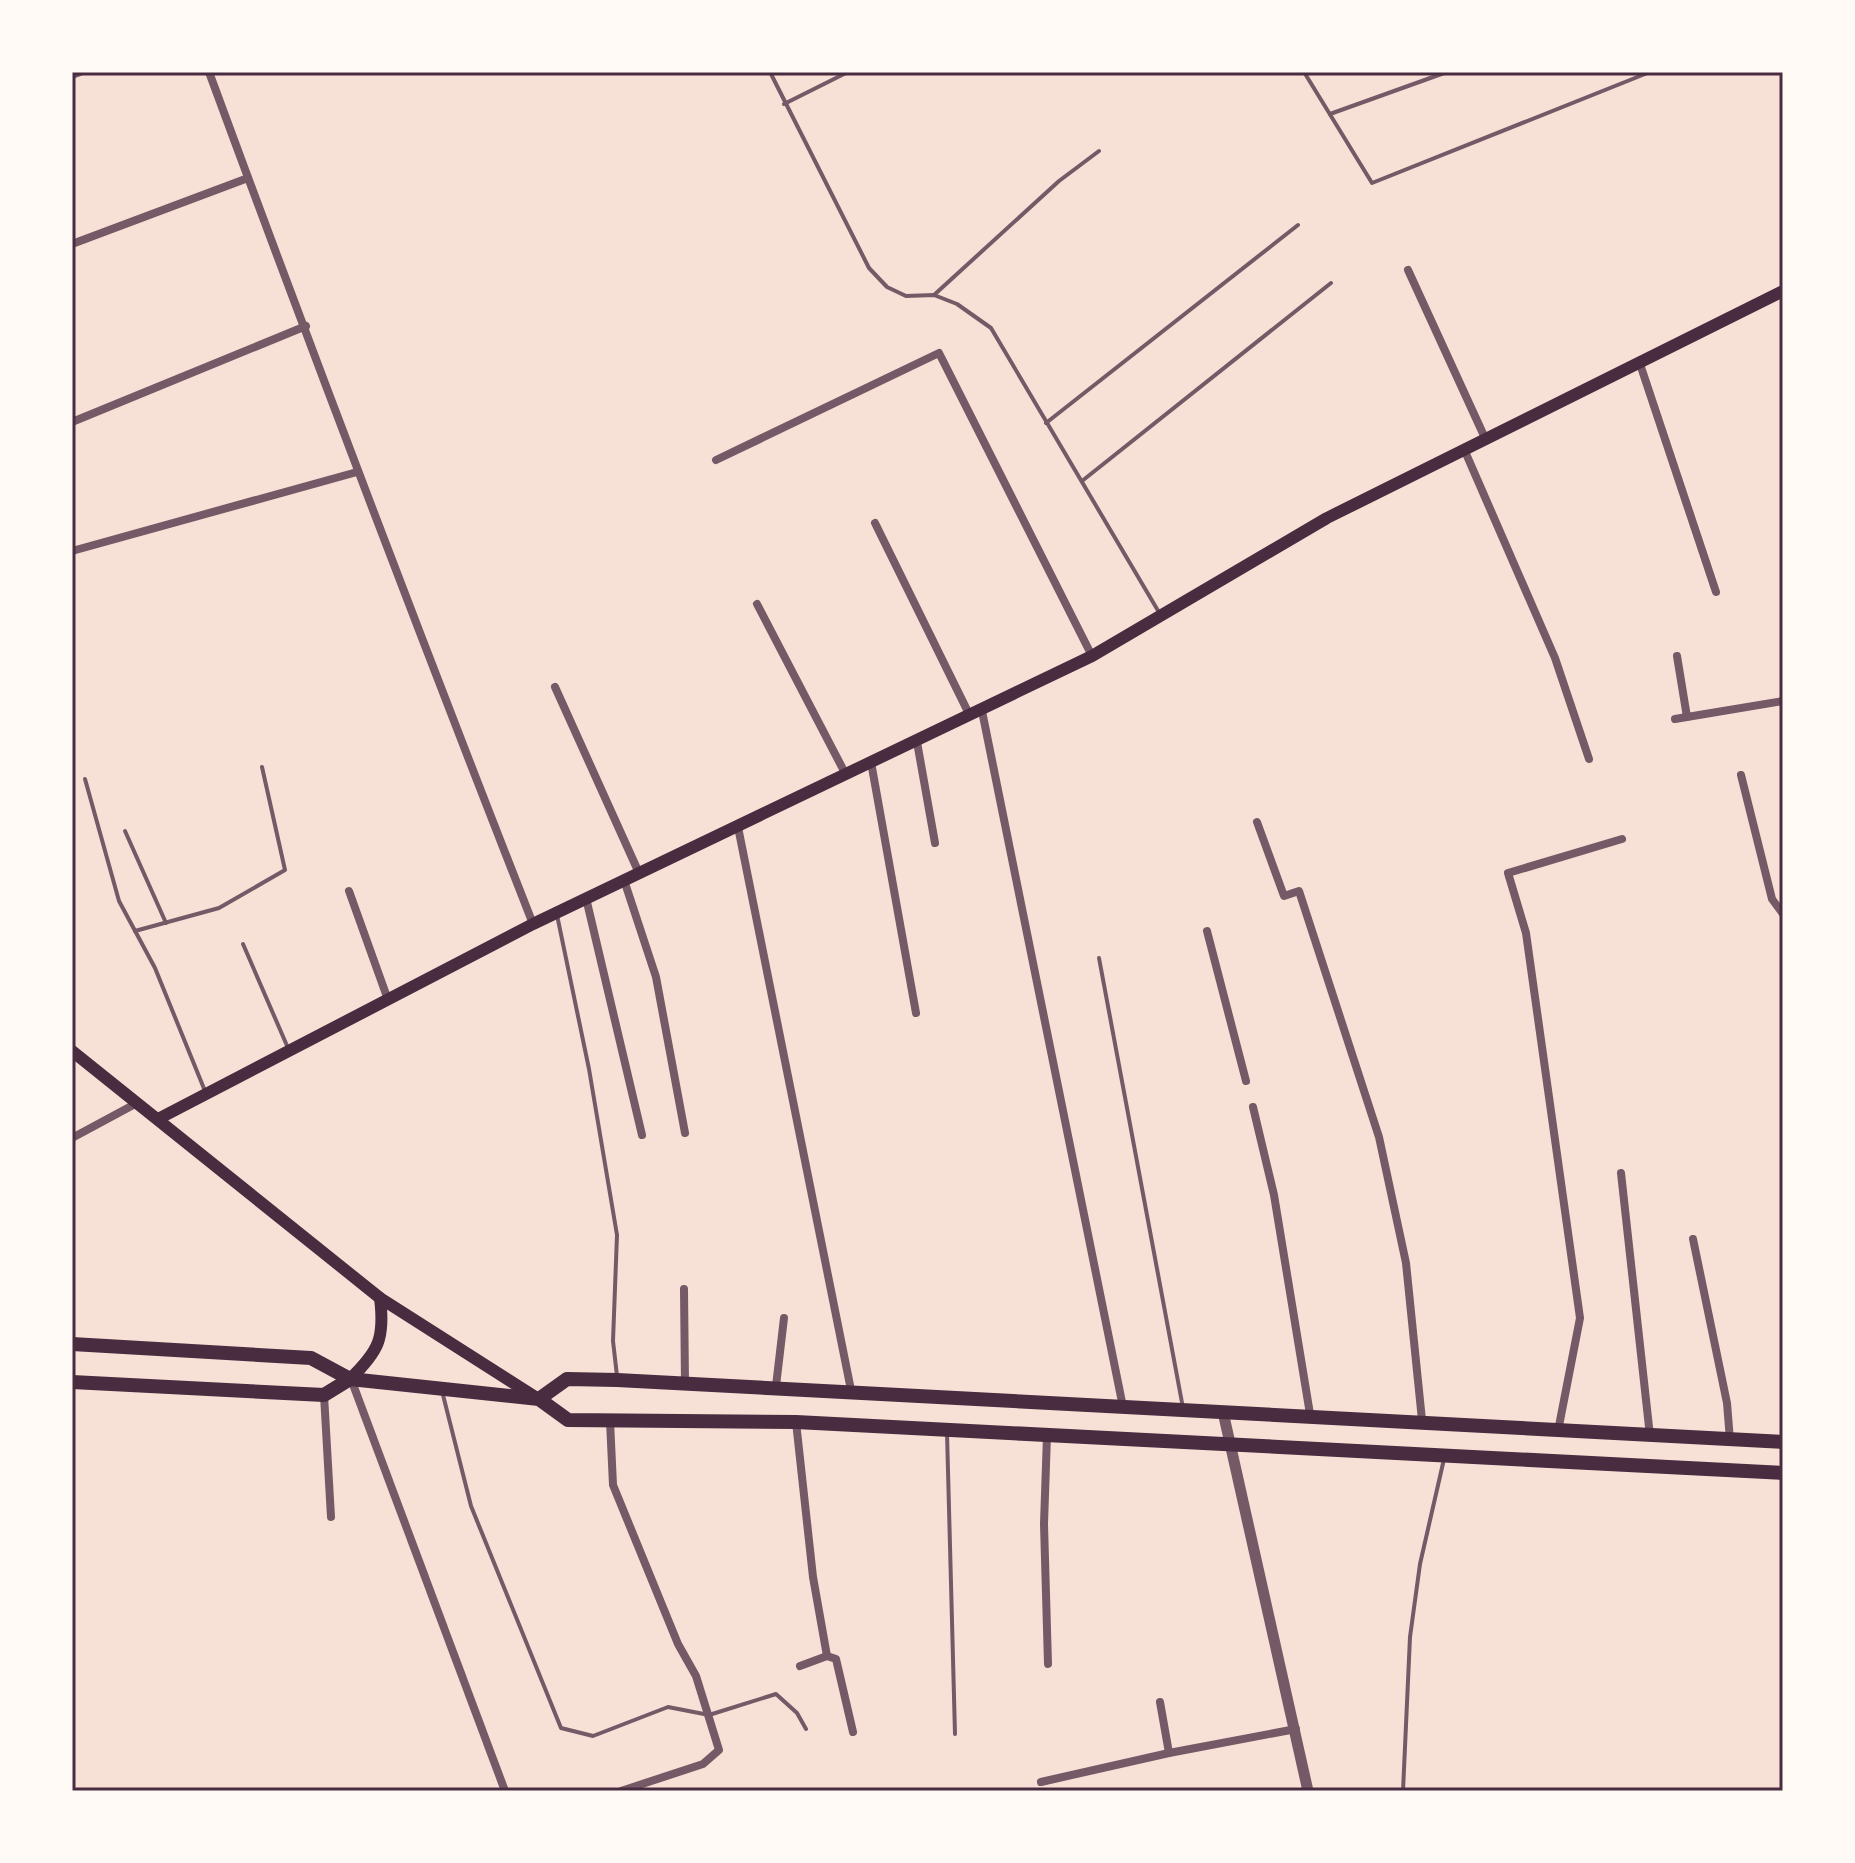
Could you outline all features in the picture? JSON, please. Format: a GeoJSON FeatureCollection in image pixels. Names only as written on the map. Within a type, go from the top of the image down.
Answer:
{"type":"FeatureCollection","features":[{"type":"Feature","properties":{"kind":"main road"},"geometry":{"type":"LineString","coordinates":[[158,1119],[387,997],[533,924],[1092,656],[1327,518],[1783,291]]}},
{"type":"Feature","properties":{"kind":"main road"},"geometry":{"type":"LineString","coordinates":[[72,1051],[380,1298],[568,1420],[796,1422],[1783,1473]]}},
{"type":"Feature","properties":{"kind":"main road"},"geometry":{"type":"LineString","coordinates":[[72,1382],[324,1395],[350,1379],[379,1345],[383,1323],[380,1298]]}},
{"type":"Feature","properties":{"kind":"main road"},"geometry":{"type":"LineString","coordinates":[[72,1344],[311,1358],[350,1379],[539,1399],[567,1379],[617,1380],[1310,1414],[1558,1432],[1783,1442]]}},
{"type":"Feature","properties":{"kind":"street"},"geometry":{"type":"LineString","coordinates":[[72,75],[80,72]]}},
{"type":"Feature","properties":{"kind":"street"},"geometry":{"type":"LineString","coordinates":[[209,72],[306,326],[357,472],[533,924]]}},
{"type":"Feature","properties":{"kind":"street"},"geometry":{"type":"LineString","coordinates":[[72,244],[248,178]]}},
{"type":"Feature","properties":{"kind":"street"},"geometry":{"type":"LineString","coordinates":[[1408,270],[1485,438]]}},
{"type":"Feature","properties":{"kind":"street"},"geometry":{"type":"LineString","coordinates":[[72,422],[306,326]]}},
{"type":"Feature","properties":{"kind":"street"},"geometry":{"type":"LineString","coordinates":[[716,460],[939,353],[1092,656]]}},
{"type":"Feature","properties":{"kind":"street"},"geometry":{"type":"LineString","coordinates":[[1639,361],[1716,592]]}},
{"type":"Feature","properties":{"kind":"street"},"geometry":{"type":"LineString","coordinates":[[1464,449],[1555,658],[1589,759]]}},
{"type":"Feature","properties":{"kind":"street"},"geometry":{"type":"LineString","coordinates":[[72,551],[357,472]]}},
{"type":"Feature","properties":{"kind":"street"},"geometry":{"type":"LineString","coordinates":[[875,523],[976,713],[1123,1407]]}},
{"type":"Feature","properties":{"kind":"street"},"geometry":{"type":"LineString","coordinates":[[757,604],[845,773]]}},
{"type":"Feature","properties":{"kind":"street"},"geometry":{"type":"LineString","coordinates":[[1677,656],[1687,717]]}},
{"type":"Feature","properties":{"kind":"street"},"geometry":{"type":"LineString","coordinates":[[555,687],[639,873]]}},
{"type":"Feature","properties":{"kind":"street"},"geometry":{"type":"LineString","coordinates":[[1675,719],[1783,701]]}},
{"type":"Feature","properties":{"kind":"street"},"geometry":{"type":"LineString","coordinates":[[917,742],[935,843]]}},
{"type":"Feature","properties":{"kind":"street"},"geometry":{"type":"LineString","coordinates":[[871,762],[916,1013]]}},
{"type":"Feature","properties":{"kind":"street"},"geometry":{"type":"LineString","coordinates":[[1741,775],[1772,899],[1783,914]]}},
{"type":"Feature","properties":{"kind":"street"},"geometry":{"type":"LineString","coordinates":[[1257,822],[1284,896],[1299,891],[1379,1137],[1406,1263],[1422,1420]]}},
{"type":"Feature","properties":{"kind":"street"},"geometry":{"type":"LineString","coordinates":[[738,827],[851,1390]]}},
{"type":"Feature","properties":{"kind":"street"},"geometry":{"type":"LineString","coordinates":[[1558,1432],[1580,1318],[1526,933],[1508,873],[1622,839]]}},
{"type":"Feature","properties":{"kind":"street"},"geometry":{"type":"LineString","coordinates":[[624,880],[656,977],[685,1133]]}},
{"type":"Feature","properties":{"kind":"street"},"geometry":{"type":"LineString","coordinates":[[349,891],[387,997]]}},
{"type":"Feature","properties":{"kind":"street"},"geometry":{"type":"LineString","coordinates":[[586,898],[642,1135]]}},
{"type":"Feature","properties":{"kind":"street"},"geometry":{"type":"LineString","coordinates":[[1207,931],[1246,1081]]}},
{"type":"Feature","properties":{"kind":"street"},"geometry":{"type":"LineString","coordinates":[[72,1138],[137,1103]]}},
{"type":"Feature","properties":{"kind":"street"},"geometry":{"type":"LineString","coordinates":[[1253,1107],[1274,1195],[1310,1414]]}},
{"type":"Feature","properties":{"kind":"street"},"geometry":{"type":"LineString","coordinates":[[1621,1173],[1650,1436]]}},
{"type":"Feature","properties":{"kind":"street"},"geometry":{"type":"LineString","coordinates":[[1693,1239],[1727,1403],[1730,1440]]}},
{"type":"Feature","properties":{"kind":"street"},"geometry":{"type":"LineString","coordinates":[[684,1289],[685,1383]]}},
{"type":"Feature","properties":{"kind":"street"},"geometry":{"type":"LineString","coordinates":[[776,1386],[784,1318]]}},
{"type":"Feature","properties":{"kind":"street"},"geometry":{"type":"LineString","coordinates":[[350,1379],[505,1791]]}},
{"type":"Feature","properties":{"kind":"street"},"geometry":{"type":"LineString","coordinates":[[324,1395],[331,1517]]}},
{"type":"Feature","properties":{"kind":"street"},"geometry":{"type":"LineString","coordinates":[[1223,1412],[1308,1791]]}},
{"type":"Feature","properties":{"kind":"street"},"geometry":{"type":"LineString","coordinates":[[610,1421],[613,1485],[678,1644],[696,1676],[719,1750],[714,1758],[621,1791]]}},
{"type":"Feature","properties":{"kind":"street"},"geometry":{"type":"LineString","coordinates":[[796,1422],[813,1577],[827,1656]]}},
{"type":"Feature","properties":{"kind":"street"},"geometry":{"type":"LineString","coordinates":[[1047,1435],[1044,1524],[1048,1664]]}},
{"type":"Feature","properties":{"kind":"street"},"geometry":{"type":"LineString","coordinates":[[800,1666],[827,1656],[836,1659],[853,1732]]}},
{"type":"Feature","properties":{"kind":"street"},"geometry":{"type":"LineString","coordinates":[[1160,1702],[1169,1753]]}},
{"type":"Feature","properties":{"kind":"street"},"geometry":{"type":"LineString","coordinates":[[1041,1782],[1296,1729]]}},
{"type":"Feature","properties":{"kind":"lane"},"geometry":{"type":"LineString","coordinates":[[770,72],[869,268],[887,287],[906,296],[934,295],[974,314],[991,328],[1161,616]]}},
{"type":"Feature","properties":{"kind":"lane"},"geometry":{"type":"LineString","coordinates":[[784,104],[848,72]]}},
{"type":"Feature","properties":{"kind":"lane"},"geometry":{"type":"LineString","coordinates":[[1304,72],[1372,183],[1650,72]]}},
{"type":"Feature","properties":{"kind":"lane"},"geometry":{"type":"LineString","coordinates":[[1330,114],[1447,72]]}},
{"type":"Feature","properties":{"kind":"lane"},"geometry":{"type":"LineString","coordinates":[[934,295],[1059,181],[1099,151]]}},
{"type":"Feature","properties":{"kind":"lane"},"geometry":{"type":"LineString","coordinates":[[1046,423],[1298,225]]}},
{"type":"Feature","properties":{"kind":"lane"},"geometry":{"type":"LineString","coordinates":[[1082,482],[1331,283]]}},
{"type":"Feature","properties":{"kind":"lane"},"geometry":{"type":"LineString","coordinates":[[135,931],[219,908],[285,870],[262,767]]}},
{"type":"Feature","properties":{"kind":"lane"},"geometry":{"type":"LineString","coordinates":[[85,779],[119,901],[155,968],[206,1093]]}},
{"type":"Feature","properties":{"kind":"lane"},"geometry":{"type":"LineString","coordinates":[[125,831],[166,923]]}},
{"type":"Feature","properties":{"kind":"lane"},"geometry":{"type":"LineString","coordinates":[[556,913],[589,1069],[617,1235],[613,1341],[617,1380]]}},
{"type":"Feature","properties":{"kind":"lane"},"geometry":{"type":"LineString","coordinates":[[243,944],[289,1050]]}},
{"type":"Feature","properties":{"kind":"lane"},"geometry":{"type":"LineString","coordinates":[[1099,958],[1183,1408]]}},
{"type":"Feature","properties":{"kind":"lane"},"geometry":{"type":"LineString","coordinates":[[441,1389],[471,1506],[561,1728],[593,1736],[668,1707],[709,1715],[776,1694],[797,1713],[806,1729]]}},
{"type":"Feature","properties":{"kind":"lane"},"geometry":{"type":"LineString","coordinates":[[947,1431],[955,1734]]}},
{"type":"Feature","properties":{"kind":"lane"},"geometry":{"type":"LineString","coordinates":[[1403,1791],[1412,1623],[1420,1564],[1445,1457]]}}]}
